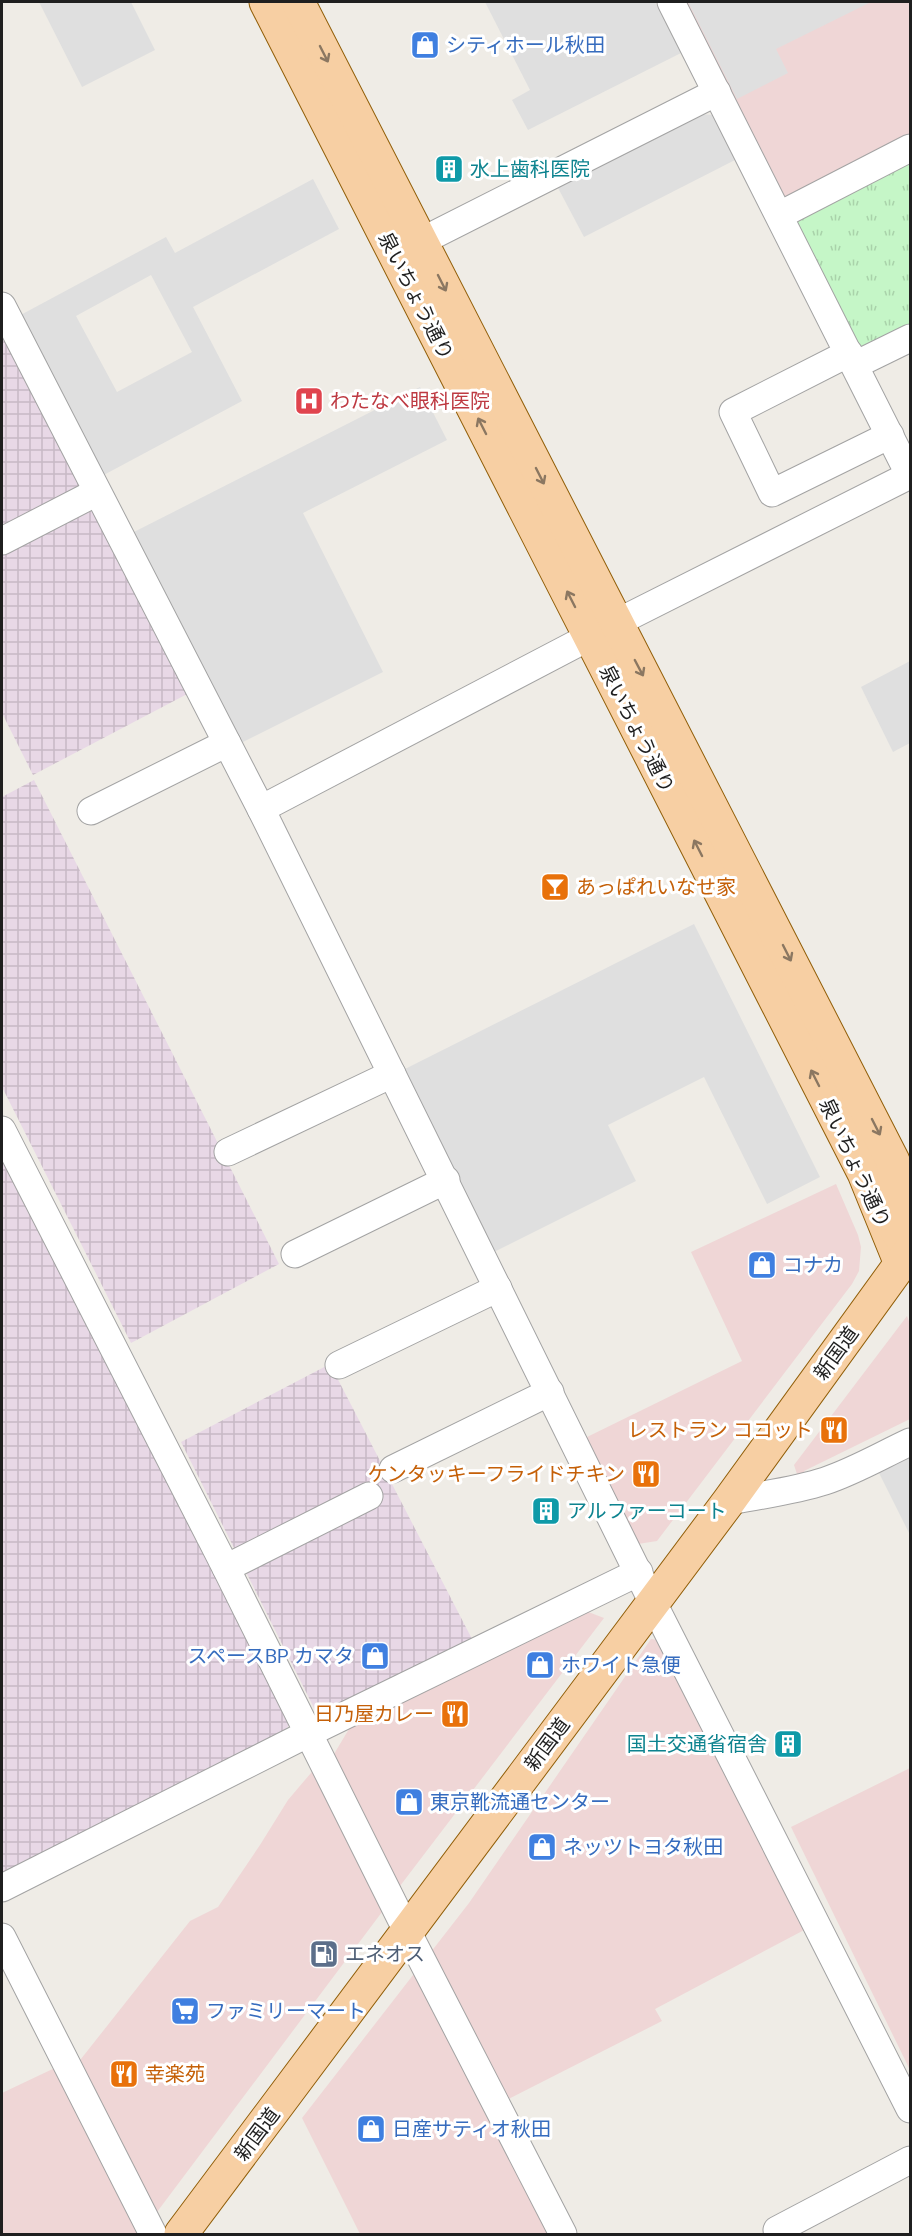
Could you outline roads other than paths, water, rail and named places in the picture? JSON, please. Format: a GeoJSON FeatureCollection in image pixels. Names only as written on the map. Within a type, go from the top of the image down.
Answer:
{"type":"FeatureCollection","features":[{"type":"Feature","properties":{"kind":"main road","name":"泉いちょう通り"},"geometry":{"type":"LineString","coordinates":[[266,2],[408,248]]}},
{"type":"Feature","properties":{"kind":"main road","name":"泉いちょう通り"},"geometry":{"type":"LineString","coordinates":[[298,2],[408,248],[603,630],[761,901],[893,1161],[907,1267]]}},
{"type":"Feature","properties":{"kind":"main road","name":"新国道"},"geometry":{"type":"LineString","coordinates":[[181,2235],[652,1603],[907,1267]]}},
{"type":"Feature","properties":{"kind":"street"},"geometry":{"type":"LineString","coordinates":[[261,809],[603,630],[910,475],[671,2]]}},
{"type":"Feature","properties":{"kind":"street"},"geometry":{"type":"LineString","coordinates":[[408,248],[717,92]]}},
{"type":"Feature","properties":{"kind":"street"},"geometry":{"type":"LineString","coordinates":[[780,215],[910,148]]}},
{"type":"Feature","properties":{"kind":"street"},"geometry":{"type":"LineString","coordinates":[[2,306],[261,809],[446,1180],[639,1572],[652,1603],[910,2109]]}},
{"type":"Feature","properties":{"kind":"street"},"geometry":{"type":"LineString","coordinates":[[890,435],[772,493],[733,412],[852,359],[910,338]]}},
{"type":"Feature","properties":{"kind":"street"},"geometry":{"type":"LineString","coordinates":[[2,541],[97,492]]}},
{"type":"Feature","properties":{"kind":"street"},"geometry":{"type":"LineString","coordinates":[[91,811],[227,743]]}},
{"type":"Feature","properties":{"kind":"street"},"geometry":{"type":"LineString","coordinates":[[228,1152],[392,1074]]}},
{"type":"Feature","properties":{"kind":"street"},"geometry":{"type":"LineString","coordinates":[[2,1130],[563,2235]]}},
{"type":"Feature","properties":{"kind":"street"},"geometry":{"type":"LineString","coordinates":[[295,1254],[446,1180]]}},
{"type":"Feature","properties":{"kind":"street"},"geometry":{"type":"LineString","coordinates":[[339,1365],[498,1288]]}},
{"type":"Feature","properties":{"kind":"street"},"geometry":{"type":"LineString","coordinates":[[393,1469],[550,1392]]}},
{"type":"Feature","properties":{"kind":"street"},"geometry":{"type":"LineString","coordinates":[[729,1501],[794,1490],[825,1481],[910,1442]]}},
{"type":"Feature","properties":{"kind":"street"},"geometry":{"type":"LineString","coordinates":[[226,1568],[369,1496]]}},
{"type":"Feature","properties":{"kind":"street"},"geometry":{"type":"LineString","coordinates":[[2,1888],[309,1733],[639,1572]]}},
{"type":"Feature","properties":{"kind":"street"},"geometry":{"type":"LineString","coordinates":[[2,1937],[153,2235]]}},
{"type":"Feature","properties":{"kind":"street"},"geometry":{"type":"LineString","coordinates":[[777,2230],[910,2160]]}},
{"type":"Feature","properties":{"kind":"place","name":"シティホール秋田"},"geometry":{"type":"Point","coordinates":[425,45]}},
{"type":"Feature","properties":{"kind":"place","name":"水上歯科医院"},"geometry":{"type":"Point","coordinates":[449,169]}},
{"type":"Feature","properties":{"kind":"place","name":"わたなべ眼科医院"},"geometry":{"type":"Point","coordinates":[309,401]}},
{"type":"Feature","properties":{"kind":"place","name":"あっぱれいなせ家"},"geometry":{"type":"Point","coordinates":[555,887]}},
{"type":"Feature","properties":{"kind":"place","name":"コナカ"},"geometry":{"type":"Point","coordinates":[762,1265]}},
{"type":"Feature","properties":{"kind":"place","name":"レストラン ココット"},"geometry":{"type":"Point","coordinates":[834,1430]}},
{"type":"Feature","properties":{"kind":"place","name":"ケンタッキーフライドチキン"},"geometry":{"type":"Point","coordinates":[646,1474]}},
{"type":"Feature","properties":{"kind":"place","name":"アルファーコート"},"geometry":{"type":"Point","coordinates":[546,1511]}},
{"type":"Feature","properties":{"kind":"place","name":"スペースBP カマタ"},"geometry":{"type":"Point","coordinates":[375,1656]}},
{"type":"Feature","properties":{"kind":"place","name":"ホワイト急便"},"geometry":{"type":"Point","coordinates":[540,1665]}},
{"type":"Feature","properties":{"kind":"place","name":"日乃屋カレー"},"geometry":{"type":"Point","coordinates":[455,1714]}},
{"type":"Feature","properties":{"kind":"place","name":"国土交通省宿舎"},"geometry":{"type":"Point","coordinates":[788,1744]}},
{"type":"Feature","properties":{"kind":"place","name":"東京靴流通センター"},"geometry":{"type":"Point","coordinates":[409,1802]}},
{"type":"Feature","properties":{"kind":"place","name":"ネッツトヨタ秋田"},"geometry":{"type":"Point","coordinates":[542,1847]}},
{"type":"Feature","properties":{"kind":"place","name":"エネオス"},"geometry":{"type":"Point","coordinates":[324,1954]}},
{"type":"Feature","properties":{"kind":"place","name":"ファミリーマート"},"geometry":{"type":"Point","coordinates":[185,2011]}},
{"type":"Feature","properties":{"kind":"place","name":"幸楽苑"},"geometry":{"type":"Point","coordinates":[124,2074]}},
{"type":"Feature","properties":{"kind":"place","name":"日産サティオ秋田"},"geometry":{"type":"Point","coordinates":[371,2129]}}]}
